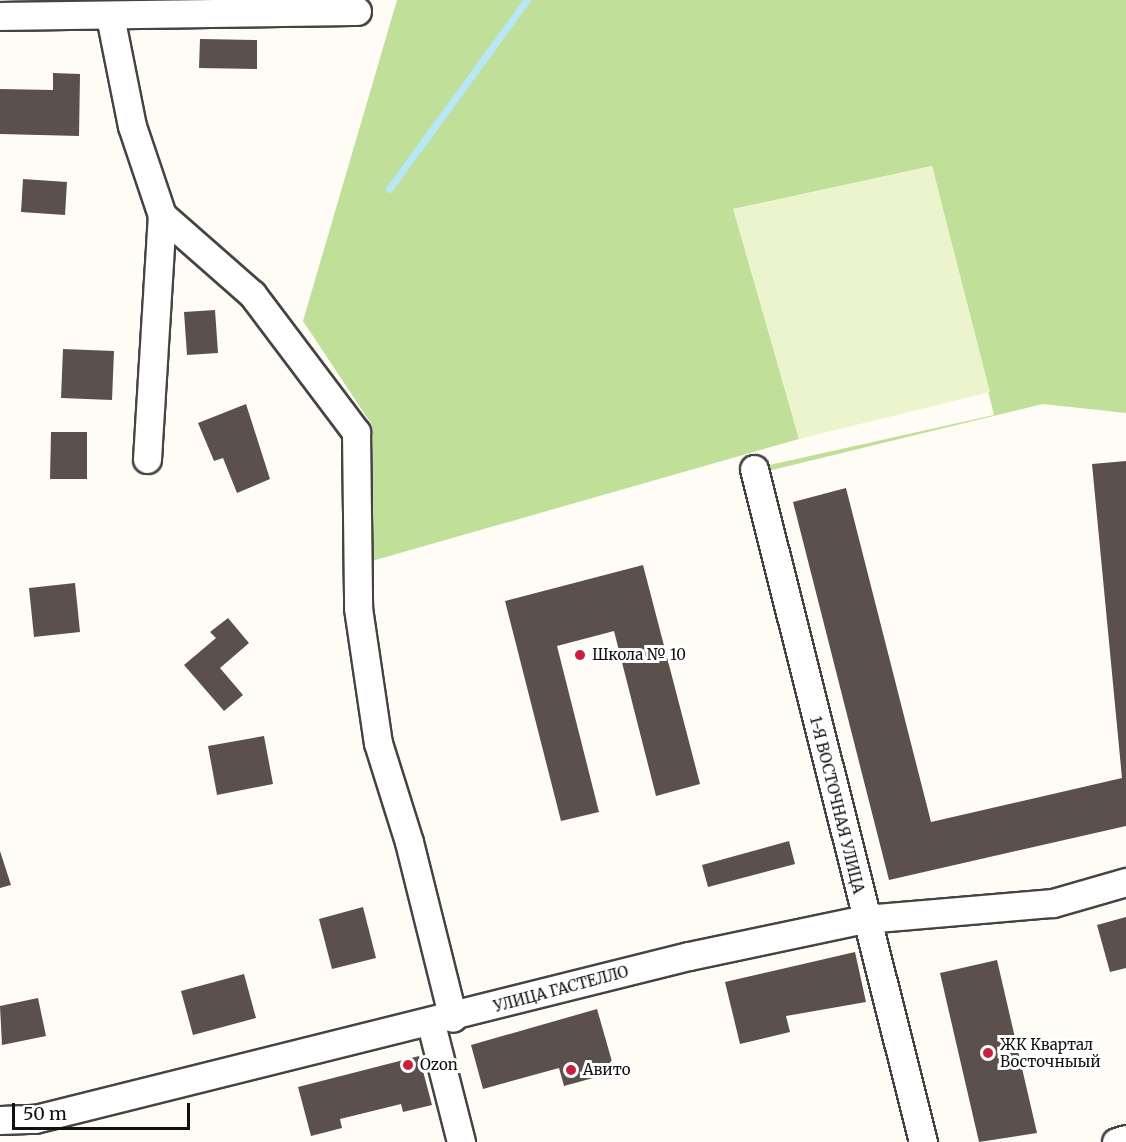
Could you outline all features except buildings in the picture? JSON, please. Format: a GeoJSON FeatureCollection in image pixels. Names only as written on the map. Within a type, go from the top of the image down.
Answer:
{"type":"FeatureCollection","features":[{"type":"Feature","properties":{"kind":"street"},"geometry":{"type":"LineString","coordinates":[[0,16],[357,11]]}},
{"type":"Feature","properties":{"kind":"street"},"geometry":{"type":"LineString","coordinates":[[110,16],[132,126],[162,215],[147,459]]}},
{"type":"Feature","properties":{"kind":"street"},"geometry":{"type":"LineString","coordinates":[[162,215],[252,294],[356,432],[358,608],[378,744],[409,842],[442,1021],[461,1142]]}},
{"type":"Feature","properties":{"kind":"street","name":"1-Я ВОСТОЧНАЯ УЛИЦА"},"geometry":{"type":"LineString","coordinates":[[754,468],[922,1142]]}},
{"type":"Feature","properties":{"kind":"street","name":"УЛИЦА ГАСТЕЛЛО"},"geometry":{"type":"LineString","coordinates":[[0,1120],[35,1119],[342,1038],[442,1021],[689,956],[865,919],[1053,903],[1126,882]]}},
{"type":"Feature","properties":{"kind":"street"},"geometry":{"type":"LineString","coordinates":[[1116,1142],[1126,1139]]}},
{"type":"Feature","properties":{"kind":"green space"},"geometry":{"type":"Polygon","coordinates":[[[397,0],[1126,0],[1126,413],[1043,404],[768,471],[765,466],[994,415],[932,166],[734,209],[799,439],[372,561],[372,425],[303,321],[397,0]]]}},
{"type":"Feature","properties":{"kind":"green space"},"geometry":{"type":"Polygon","coordinates":[[[932,166],[990,392],[799,439],[733,209],[932,166]]]}},
{"type":"Feature","properties":{"kind":"waterway"},"geometry":{"type":"LineString","coordinates":[[389,189],[527,0]]}},
{"type":"Feature","properties":{"kind":"place","name":"Школа № 10"},"geometry":{"type":"Point","coordinates":[580,655]}},
{"type":"Feature","properties":{"kind":"place","name":"ЖК Квартал Восточныый"},"geometry":{"type":"Point","coordinates":[988,1053]}},
{"type":"Feature","properties":{"kind":"place","name":"Ozon"},"geometry":{"type":"Point","coordinates":[408,1065]}},
{"type":"Feature","properties":{"kind":"place","name":"Авито"},"geometry":{"type":"Point","coordinates":[571,1070]}}]}
